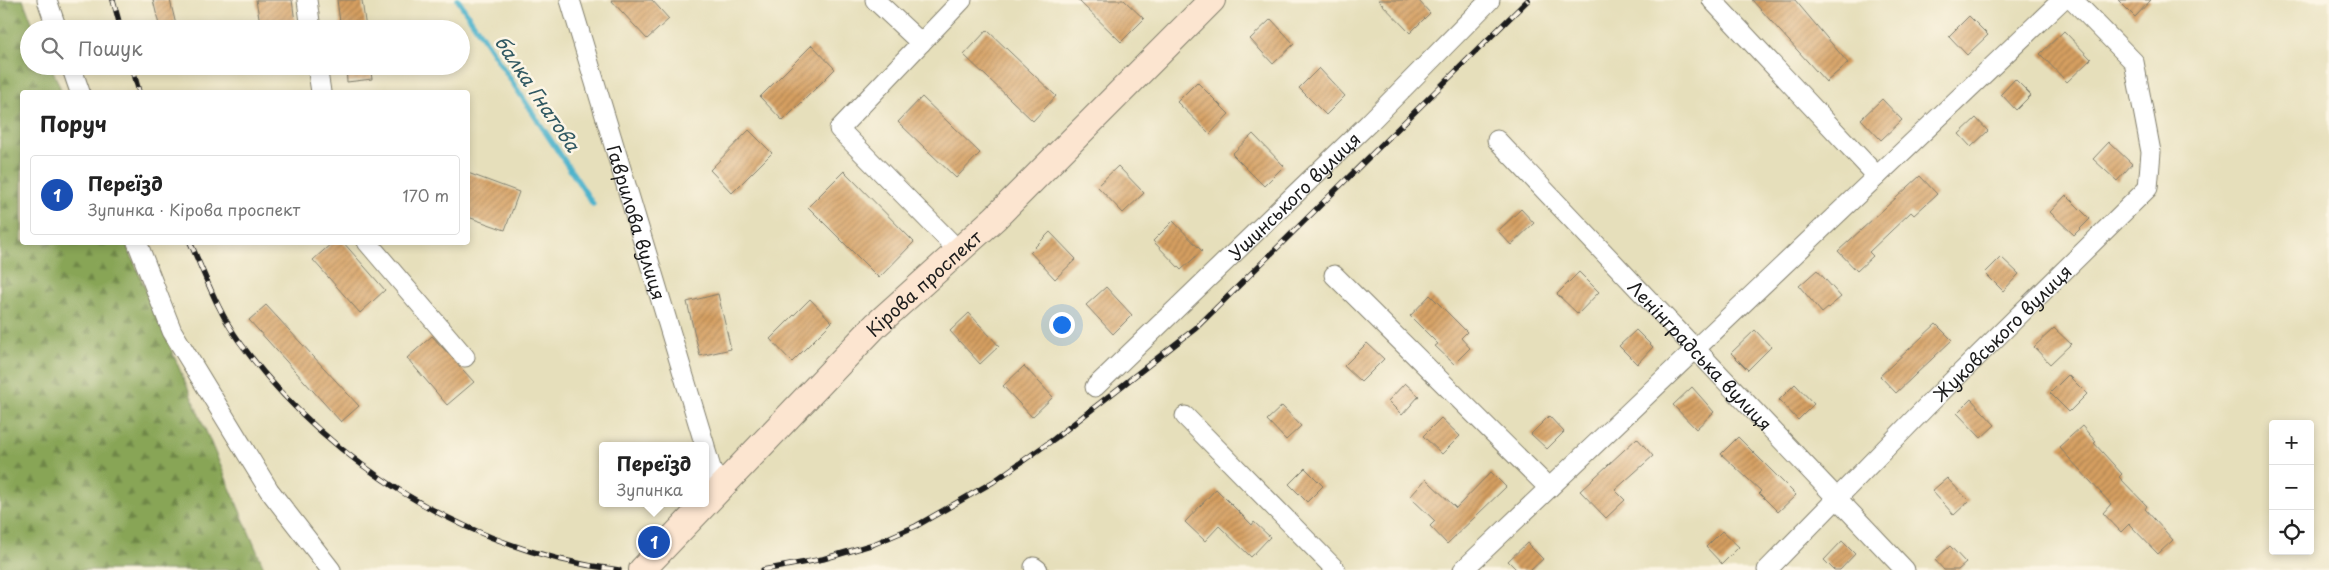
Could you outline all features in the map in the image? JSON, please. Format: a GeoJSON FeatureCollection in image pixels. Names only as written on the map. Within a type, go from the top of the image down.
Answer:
{"type":"FeatureCollection","features":[{"type":"Feature","properties":{"kind":"street"},"geometry":{"type":"LineString","coordinates":[[47,0],[54,20]]}},
{"type":"Feature","properties":{"kind":"street"},"geometry":{"type":"LineString","coordinates":[[307,0],[310,20]]}},
{"type":"Feature","properties":{"kind":"street","name":"Гаврилова вулиця"},"geometry":{"type":"LineString","coordinates":[[570,0],[703,442]]}},
{"type":"Feature","properties":{"kind":"street"},"geometry":{"type":"LineString","coordinates":[[875,0],[921,43]]}},
{"type":"Feature","properties":{"kind":"street"},"geometry":{"type":"LineString","coordinates":[[959,251],[838,129],[962,0]]}},
{"type":"Feature","properties":{"kind":"street","name":"Кірова проспект"},"geometry":{"type":"LineString","coordinates":[[709,500],[876,325],[996,218],[1212,0]]}},
{"type":"Feature","properties":{"kind":"street","name":"Ушинського вулиця"},"geometry":{"type":"LineString","coordinates":[[1095,387],[1370,122],[1490,0]]}},
{"type":"Feature","properties":{"kind":"street"},"geometry":{"type":"LineString","coordinates":[[1712,0],[1877,176]]}},
{"type":"Feature","properties":{"kind":"street"},"geometry":{"type":"LineString","coordinates":[[1463,570],[2062,0]]}},
{"type":"Feature","properties":{"kind":"street","name":"Жуковського вулиця"},"geometry":{"type":"LineString","coordinates":[[1767,570],[1926,407],[2148,188],[2151,152],[2134,62],[2073,0]]}},
{"type":"Feature","properties":{"kind":"street"},"geometry":{"type":"LineString","coordinates":[[73,75],[79,90]]}},
{"type":"Feature","properties":{"kind":"street"},"geometry":{"type":"LineString","coordinates":[[318,75],[320,90]]}},
{"type":"Feature","properties":{"kind":"street","name":"Ленінградська вулиця"},"geometry":{"type":"LineString","coordinates":[[1497,140],[1905,570]]}},
{"type":"Feature","properties":{"kind":"street"},"geometry":{"type":"LineString","coordinates":[[138,245],[172,331],[269,490],[330,570]]}},
{"type":"Feature","properties":{"kind":"street"},"geometry":{"type":"LineString","coordinates":[[370,245],[465,356]]}},
{"type":"Feature","properties":{"kind":"street"},"geometry":{"type":"LineString","coordinates":[[1334,275],[1549,488]]}},
{"type":"Feature","properties":{"kind":"street"},"geometry":{"type":"LineString","coordinates":[[1184,416],[1336,570]]}},
{"type":"Feature","properties":{"kind":"street","name":"Гаврилова вулиця"},"geometry":{"type":"LineString","coordinates":[[709,461],[718,491]]}},
{"type":"Feature","properties":{"kind":"street","name":"Кірова проспект"},"geometry":{"type":"LineString","coordinates":[[642,570],[703,507]]}},
{"type":"Feature","properties":{"kind":"green space"},"geometry":{"type":"Polygon","coordinates":[[[0,0],[23,0],[31,20],[20,20],[20,75],[55,75],[61,90],[20,90],[20,245],[127,245],[265,570],[0,570],[0,0]]]}},
{"type":"Feature","properties":{"kind":"building"},"geometry":{"type":"Polygon","coordinates":[[[153,0],[170,0],[175,20],[158,20],[153,0]]]}},
{"type":"Feature","properties":{"kind":"building"},"geometry":{"type":"Polygon","coordinates":[[[256,0],[292,0],[295,20],[259,20],[256,0]]]}},
{"type":"Feature","properties":{"kind":"building"},"geometry":{"type":"Polygon","coordinates":[[[337,0],[362,0],[365,20],[340,20],[337,0]]]}},
{"type":"Feature","properties":{"kind":"building"},"geometry":{"type":"Polygon","coordinates":[[[611,0],[652,0],[669,19],[647,39],[611,0]]]}},
{"type":"Feature","properties":{"kind":"building"},"geometry":{"type":"Polygon","coordinates":[[[1078,0],[1124,0],[1144,19],[1121,42],[1078,0]]]}},
{"type":"Feature","properties":{"kind":"building"},"geometry":{"type":"Polygon","coordinates":[[[1378,0],[1418,0],[1430,13],[1410,33],[1378,0]]]}},
{"type":"Feature","properties":{"kind":"building"},"geometry":{"type":"Polygon","coordinates":[[[1752,0],[1795,0],[1848,63],[1826,82],[1752,0]]]}},
{"type":"Feature","properties":{"kind":"building"},"geometry":{"type":"Polygon","coordinates":[[[2118,0],[2151,0],[2135,17],[2118,0]]]}},
{"type":"Feature","properties":{"kind":"building"},"geometry":{"type":"Polygon","coordinates":[[[1969,16],[1988,35],[1967,55],[1949,36],[1969,16]]]}},
{"type":"Feature","properties":{"kind":"building"},"geometry":{"type":"Polygon","coordinates":[[[1271,19],[1294,44],[1273,64],[1250,39],[1271,19]]]}},
{"type":"Feature","properties":{"kind":"building"},"geometry":{"type":"Polygon","coordinates":[[[987,30],[1056,96],[1033,121],[964,55],[987,30]]]}},
{"type":"Feature","properties":{"kind":"building"},"geometry":{"type":"Polygon","coordinates":[[[2064,31],[2091,59],[2067,82],[2040,54],[2064,31]]]}},
{"type":"Feature","properties":{"kind":"building"},"geometry":{"type":"Polygon","coordinates":[[[812,45],[835,69],[783,121],[760,97],[812,45]]]}},
{"type":"Feature","properties":{"kind":"building"},"geometry":{"type":"Polygon","coordinates":[[[1319,68],[1345,96],[1326,115],[1299,88],[1319,68]]]}},
{"type":"Feature","properties":{"kind":"building"},"geometry":{"type":"Polygon","coordinates":[[[347,75],[371,75],[372,79],[347,82],[347,75]]]}},
{"type":"Feature","properties":{"kind":"building"},"geometry":{"type":"Polygon","coordinates":[[[2015,79],[2031,95],[2016,110],[2001,94],[2015,79]]]}},
{"type":"Feature","properties":{"kind":"building"},"geometry":{"type":"Polygon","coordinates":[[[1197,82],[1229,114],[1210,134],[1177,102],[1197,82]]]}},
{"type":"Feature","properties":{"kind":"building"},"geometry":{"type":"Polygon","coordinates":[[[922,97],[980,153],[956,178],[898,122],[922,97]]]}},
{"type":"Feature","properties":{"kind":"building"},"geometry":{"type":"Polygon","coordinates":[[[1882,99],[1902,120],[1881,140],[1861,119],[1882,99]]]}},
{"type":"Feature","properties":{"kind":"building"},"geometry":{"type":"Polygon","coordinates":[[[1976,118],[1988,131],[1971,147],[1959,134],[1976,118]]]}},
{"type":"Feature","properties":{"kind":"building"},"geometry":{"type":"Polygon","coordinates":[[[749,130],[772,153],[732,193],[710,170],[749,130]]]}},
{"type":"Feature","properties":{"kind":"building"},"geometry":{"type":"Polygon","coordinates":[[[1253,134],[1284,166],[1264,186],[1232,154],[1253,134]]]}},
{"type":"Feature","properties":{"kind":"building"},"geometry":{"type":"Polygon","coordinates":[[[2109,142],[2132,164],[2117,181],[2093,159],[2109,142]]]}},
{"type":"Feature","properties":{"kind":"building"},"geometry":{"type":"Polygon","coordinates":[[[1118,166],[1144,193],[1123,213],[1097,186],[1118,166]]]}},
{"type":"Feature","properties":{"kind":"building"},"geometry":{"type":"Polygon","coordinates":[[[844,171],[914,242],[879,278],[808,207],[844,171]]]}},
{"type":"Feature","properties":{"kind":"building"},"geometry":{"type":"Polygon","coordinates":[[[470,174],[519,192],[505,230],[470,218],[470,174]]]}},
{"type":"Feature","properties":{"kind":"building"},"geometry":{"type":"Polygon","coordinates":[[[1920,176],[1937,194],[1914,215],[1911,212],[1869,252],[1873,256],[1857,271],[1838,251],[1920,176]]]}},
{"type":"Feature","properties":{"kind":"building"},"geometry":{"type":"Polygon","coordinates":[[[2066,195],[2090,219],[2074,235],[2050,212],[2066,195]]]}},
{"type":"Feature","properties":{"kind":"building"},"geometry":{"type":"Polygon","coordinates":[[[1521,209],[1534,223],[1511,245],[1498,231],[1521,209]]]}},
{"type":"Feature","properties":{"kind":"building"},"geometry":{"type":"Polygon","coordinates":[[[1173,221],[1202,251],[1181,270],[1153,241],[1173,221]]]}},
{"type":"Feature","properties":{"kind":"building"},"geometry":{"type":"Polygon","coordinates":[[[1050,232],[1076,259],[1055,279],[1030,252],[1050,232]]]}},
{"type":"Feature","properties":{"kind":"building"},"geometry":{"type":"Polygon","coordinates":[[[330,245],[346,245],[385,290],[360,313],[313,260],[330,245]]]}},
{"type":"Feature","properties":{"kind":"building"},"geometry":{"type":"Polygon","coordinates":[[[2001,257],[2019,274],[2003,291],[1985,273],[2001,257]]]}},
{"type":"Feature","properties":{"kind":"building"},"geometry":{"type":"Polygon","coordinates":[[[1817,270],[1841,297],[1822,313],[1799,286],[1817,270]]]}},
{"type":"Feature","properties":{"kind":"building"},"geometry":{"type":"Polygon","coordinates":[[[1579,272],[1599,292],[1578,314],[1557,294],[1579,272]]]}},
{"type":"Feature","properties":{"kind":"building"},"geometry":{"type":"Polygon","coordinates":[[[1106,287],[1132,315],[1113,334],[1086,305],[1106,287]]]}},
{"type":"Feature","properties":{"kind":"building"},"geometry":{"type":"Polygon","coordinates":[[[718,294],[731,349],[700,356],[687,302],[718,294]]]}},
{"type":"Feature","properties":{"kind":"building"},"geometry":{"type":"Polygon","coordinates":[[[1430,295],[1467,332],[1461,338],[1470,348],[1454,364],[1435,346],[1438,344],[1410,316],[1430,295]]]}},
{"type":"Feature","properties":{"kind":"building"},"geometry":{"type":"Polygon","coordinates":[[[810,299],[832,322],[792,362],[770,339],[810,299]]]}},
{"type":"Feature","properties":{"kind":"building"},"geometry":{"type":"Polygon","coordinates":[[[266,305],[359,406],[341,422],[249,320],[266,305]]]}},
{"type":"Feature","properties":{"kind":"building"},"geometry":{"type":"Polygon","coordinates":[[[969,313],[999,346],[980,364],[950,331],[969,313]]]}},
{"type":"Feature","properties":{"kind":"building"},"geometry":{"type":"Polygon","coordinates":[[[1936,324],[1952,340],[1896,393],[1880,376],[1936,324]]]}},
{"type":"Feature","properties":{"kind":"building"},"geometry":{"type":"Polygon","coordinates":[[[2054,328],[2071,344],[2050,364],[2034,347],[2054,328]]]}},
{"type":"Feature","properties":{"kind":"building"},"geometry":{"type":"Polygon","coordinates":[[[1636,330],[1653,347],[1637,364],[1619,346],[1636,330]]]}},
{"type":"Feature","properties":{"kind":"building"},"geometry":{"type":"Polygon","coordinates":[[[1755,330],[1771,347],[1748,370],[1731,353],[1755,330]]]}},
{"type":"Feature","properties":{"kind":"building"},"geometry":{"type":"Polygon","coordinates":[[[432,336],[474,382],[447,405],[407,358],[432,336]]]}},
{"type":"Feature","properties":{"kind":"building"},"geometry":{"type":"Polygon","coordinates":[[[1367,343],[1384,359],[1361,382],[1344,366],[1367,343]]]}},
{"type":"Feature","properties":{"kind":"building"},"geometry":{"type":"Polygon","coordinates":[[[1024,366],[1053,397],[1032,417],[1003,386],[1024,366]]]}},
{"type":"Feature","properties":{"kind":"building"},"geometry":{"type":"Polygon","coordinates":[[[2068,375],[2087,394],[2069,412],[2050,393],[2068,375]]]}},
{"type":"Feature","properties":{"kind":"building"},"geometry":{"type":"Polygon","coordinates":[[[1405,383],[1419,396],[1402,415],[1388,401],[1405,383]]]}},
{"type":"Feature","properties":{"kind":"building"},"geometry":{"type":"Polygon","coordinates":[[[1795,384],[1814,404],[1798,420],[1779,400],[1795,384]]]}},
{"type":"Feature","properties":{"kind":"building"},"geometry":{"type":"Polygon","coordinates":[[[1692,387],[1714,412],[1696,429],[1673,405],[1692,387]]]}},
{"type":"Feature","properties":{"kind":"building"},"geometry":{"type":"Polygon","coordinates":[[[1971,399],[1995,425],[1981,438],[1957,413],[1971,399]]]}},
{"type":"Feature","properties":{"kind":"building"},"geometry":{"type":"Polygon","coordinates":[[[1282,406],[1301,426],[1286,440],[1267,420],[1282,406]]]}},
{"type":"Feature","properties":{"kind":"building"},"geometry":{"type":"Polygon","coordinates":[[[1549,416],[1564,432],[1547,449],[1531,434],[1549,416]]]}},
{"type":"Feature","properties":{"kind":"building"},"geometry":{"type":"Polygon","coordinates":[[[1441,418],[1460,436],[1442,454],[1423,436],[1441,418]]]}},
{"type":"Feature","properties":{"kind":"building"},"geometry":{"type":"Polygon","coordinates":[[[2082,426],[2096,442],[2094,443],[2122,474],[2119,477],[2147,506],[2145,509],[2173,540],[2158,554],[2129,524],[2121,532],[2103,513],[2111,504],[2059,447],[2082,426]]]}},
{"type":"Feature","properties":{"kind":"building"},"geometry":{"type":"Polygon","coordinates":[[[1738,437],[1796,495],[1778,512],[1759,493],[1761,491],[1721,454],[1738,437]]]}},
{"type":"Feature","properties":{"kind":"building"},"geometry":{"type":"Polygon","coordinates":[[[1637,438],[1653,456],[1615,490],[1625,500],[1606,518],[1580,491],[1637,438]]]}},
{"type":"Feature","properties":{"kind":"building"},"geometry":{"type":"Polygon","coordinates":[[[1305,468],[1323,486],[1307,502],[1289,484],[1305,468]]]}},
{"type":"Feature","properties":{"kind":"building"},"geometry":{"type":"Polygon","coordinates":[[[1491,472],[1506,487],[1447,544],[1430,526],[1435,521],[1410,497],[1426,479],[1456,508],[1491,472]]]}},
{"type":"Feature","properties":{"kind":"building"},"geometry":{"type":"Polygon","coordinates":[[[1947,478],[1969,501],[1954,515],[1932,491],[1947,478]]]}},
{"type":"Feature","properties":{"kind":"building"},"geometry":{"type":"Polygon","coordinates":[[[1216,489],[1252,525],[1254,522],[1270,537],[1251,557],[1219,526],[1205,541],[1185,522],[1216,489]]]}},
{"type":"Feature","properties":{"kind":"building"},"geometry":{"type":"Polygon","coordinates":[[[1722,531],[1739,547],[1722,564],[1706,547],[1722,531]]]}},
{"type":"Feature","properties":{"kind":"building"},"geometry":{"type":"Polygon","coordinates":[[[1842,541],[1855,554],[1840,570],[1834,570],[1824,560],[1842,541]]]}},
{"type":"Feature","properties":{"kind":"building"},"geometry":{"type":"Polygon","coordinates":[[[1527,543],[1543,559],[1531,570],[1517,570],[1508,561],[1527,543]]]}},
{"type":"Feature","properties":{"kind":"building"},"geometry":{"type":"Polygon","coordinates":[[[1950,546],[1966,563],[1958,570],[1944,570],[1935,560],[1950,546]]]}},
{"type":"Feature","properties":{"kind":"waterway","name":"балка Гнатова"},"geometry":{"type":"LineString","coordinates":[[458,0],[593,204]]}},
{"type":"Feature","properties":{"kind":"railway"},"geometry":{"type":"LineString","coordinates":[[113,0],[119,20]]}},
{"type":"Feature","properties":{"kind":"railway"},"geometry":{"type":"LineString","coordinates":[[763,570],[823,559],[874,544],[916,526],[993,482],[1054,439],[1196,328],[1528,0]]}},
{"type":"Feature","properties":{"kind":"railway"},"geometry":{"type":"LineString","coordinates":[[134,75],[138,90]]}},
{"type":"Feature","properties":{"kind":"railway"},"geometry":{"type":"LineString","coordinates":[[191,245],[218,306],[239,341],[275,385],[315,426],[359,462],[406,494],[456,522],[509,544],[563,560],[619,570]]}},
{"type":"Feature","properties":{"kind":"place","name":"Переїзд"},"geometry":{"type":"Point","coordinates":[654,542]}}]}
